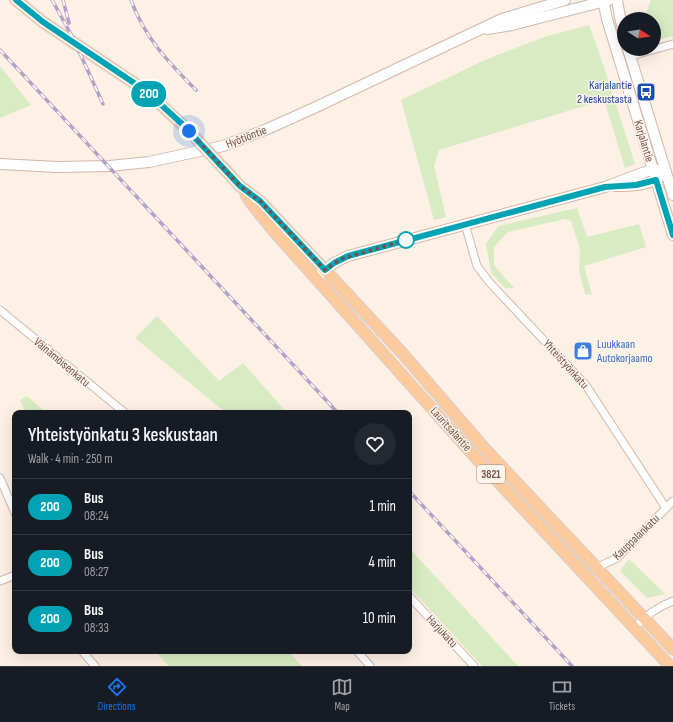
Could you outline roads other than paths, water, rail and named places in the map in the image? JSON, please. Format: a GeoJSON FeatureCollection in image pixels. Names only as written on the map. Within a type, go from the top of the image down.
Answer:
{"type":"FeatureCollection","features":[{"type":"Feature","properties":{"kind":"main road","name":"Lauritsalantie"},"geometry":{"type":"LineString","coordinates":[[16,0],[43,22],[146,91],[189,131],[240,186],[255,208],[476,458],[670,666]]}},
{"type":"Feature","properties":{"kind":"main road","name":"Hyötiöntie"},"geometry":{"type":"LineString","coordinates":[[0,164],[57,167],[110,166],[149,162],[223,146],[314,108],[502,19],[565,0]]}},
{"type":"Feature","properties":{"kind":"main road"},"geometry":{"type":"LineString","coordinates":[[617,0],[619,12]]}},
{"type":"Feature","properties":{"kind":"main road","name":"Hyötiöntie"},"geometry":{"type":"LineString","coordinates":[[473,32],[512,25],[605,1]]}},
{"type":"Feature","properties":{"kind":"main road","name":"Karjalantie"},"geometry":{"type":"LineString","coordinates":[[605,1],[673,235]]}},
{"type":"Feature","properties":{"kind":"main road","name":"Karjalantie"},"geometry":{"type":"LineString","coordinates":[[631,56],[673,195]]}},
{"type":"Feature","properties":{"kind":"main road"},"geometry":{"type":"LineString","coordinates":[[316,278],[334,263],[348,256],[605,187],[653,169],[666,172]]}},
{"type":"Feature","properties":{"kind":"main road"},"geometry":{"type":"LineString","coordinates":[[605,187],[636,185],[656,180],[666,172]]}},
{"type":"Feature","properties":{"kind":"main road","name":"Lauritsalantie"},"geometry":{"type":"LineString","coordinates":[[240,186],[260,201],[325,270],[403,354],[486,449],[596,568],[673,648]]}},
{"type":"Feature","properties":{"kind":"street"},"geometry":{"type":"LineString","coordinates":[[661,47],[673,44]]}},
{"type":"Feature","properties":{"kind":"street","name":"Yhteistyönkatu"},"geometry":{"type":"LineString","coordinates":[[465,224],[477,266],[490,282],[586,384],[666,508]]}},
{"type":"Feature","properties":{"kind":"street","name":"Väinämöisenkatu"},"geometry":{"type":"LineString","coordinates":[[0,310],[120,410]]}},
{"type":"Feature","properties":{"kind":"street"},"geometry":{"type":"LineString","coordinates":[[0,478],[12,506]]}},
{"type":"Feature","properties":{"kind":"street","name":"Kauppalankatu"},"geometry":{"type":"LineString","coordinates":[[596,568],[617,558],[673,501]]}},
{"type":"Feature","properties":{"kind":"street"},"geometry":{"type":"LineString","coordinates":[[0,581],[12,575]]}},
{"type":"Feature","properties":{"kind":"street","name":"Harjukatu"},"geometry":{"type":"LineString","coordinates":[[412,599],[474,666]]}},
{"type":"Feature","properties":{"kind":"street"},"geometry":{"type":"LineString","coordinates":[[635,627],[643,618],[658,608],[673,601]]}},
{"type":"Feature","properties":{"kind":"street"},"geometry":{"type":"LineString","coordinates":[[85,654],[95,666]]}},
{"type":"Feature","properties":{"kind":"street"},"geometry":{"type":"LineString","coordinates":[[359,654],[370,666]]}},
{"type":"Feature","properties":{"kind":"railway"},"geometry":{"type":"LineString","coordinates":[[52,0],[73,38],[103,104]]}},
{"type":"Feature","properties":{"kind":"railway"},"geometry":{"type":"LineString","coordinates":[[63,0],[69,23]]}},
{"type":"Feature","properties":{"kind":"railway"},"geometry":{"type":"LineString","coordinates":[[131,0],[136,13],[150,38],[176,70],[196,90]]}},
{"type":"Feature","properties":{"kind":"railway"},"geometry":{"type":"LineString","coordinates":[[0,50],[335,410]]}},
{"type":"Feature","properties":{"kind":"railway"},"geometry":{"type":"LineString","coordinates":[[412,494],[572,666]]}},
{"type":"Feature","properties":{"kind":"place","name":"Karjalantie 2 keskustasta"},"geometry":{"type":"Point","coordinates":[646,92]}},
{"type":"Feature","properties":{"kind":"place","name":"Luukkaan Autokorjaamo"},"geometry":{"type":"Point","coordinates":[583,351]}}]}
